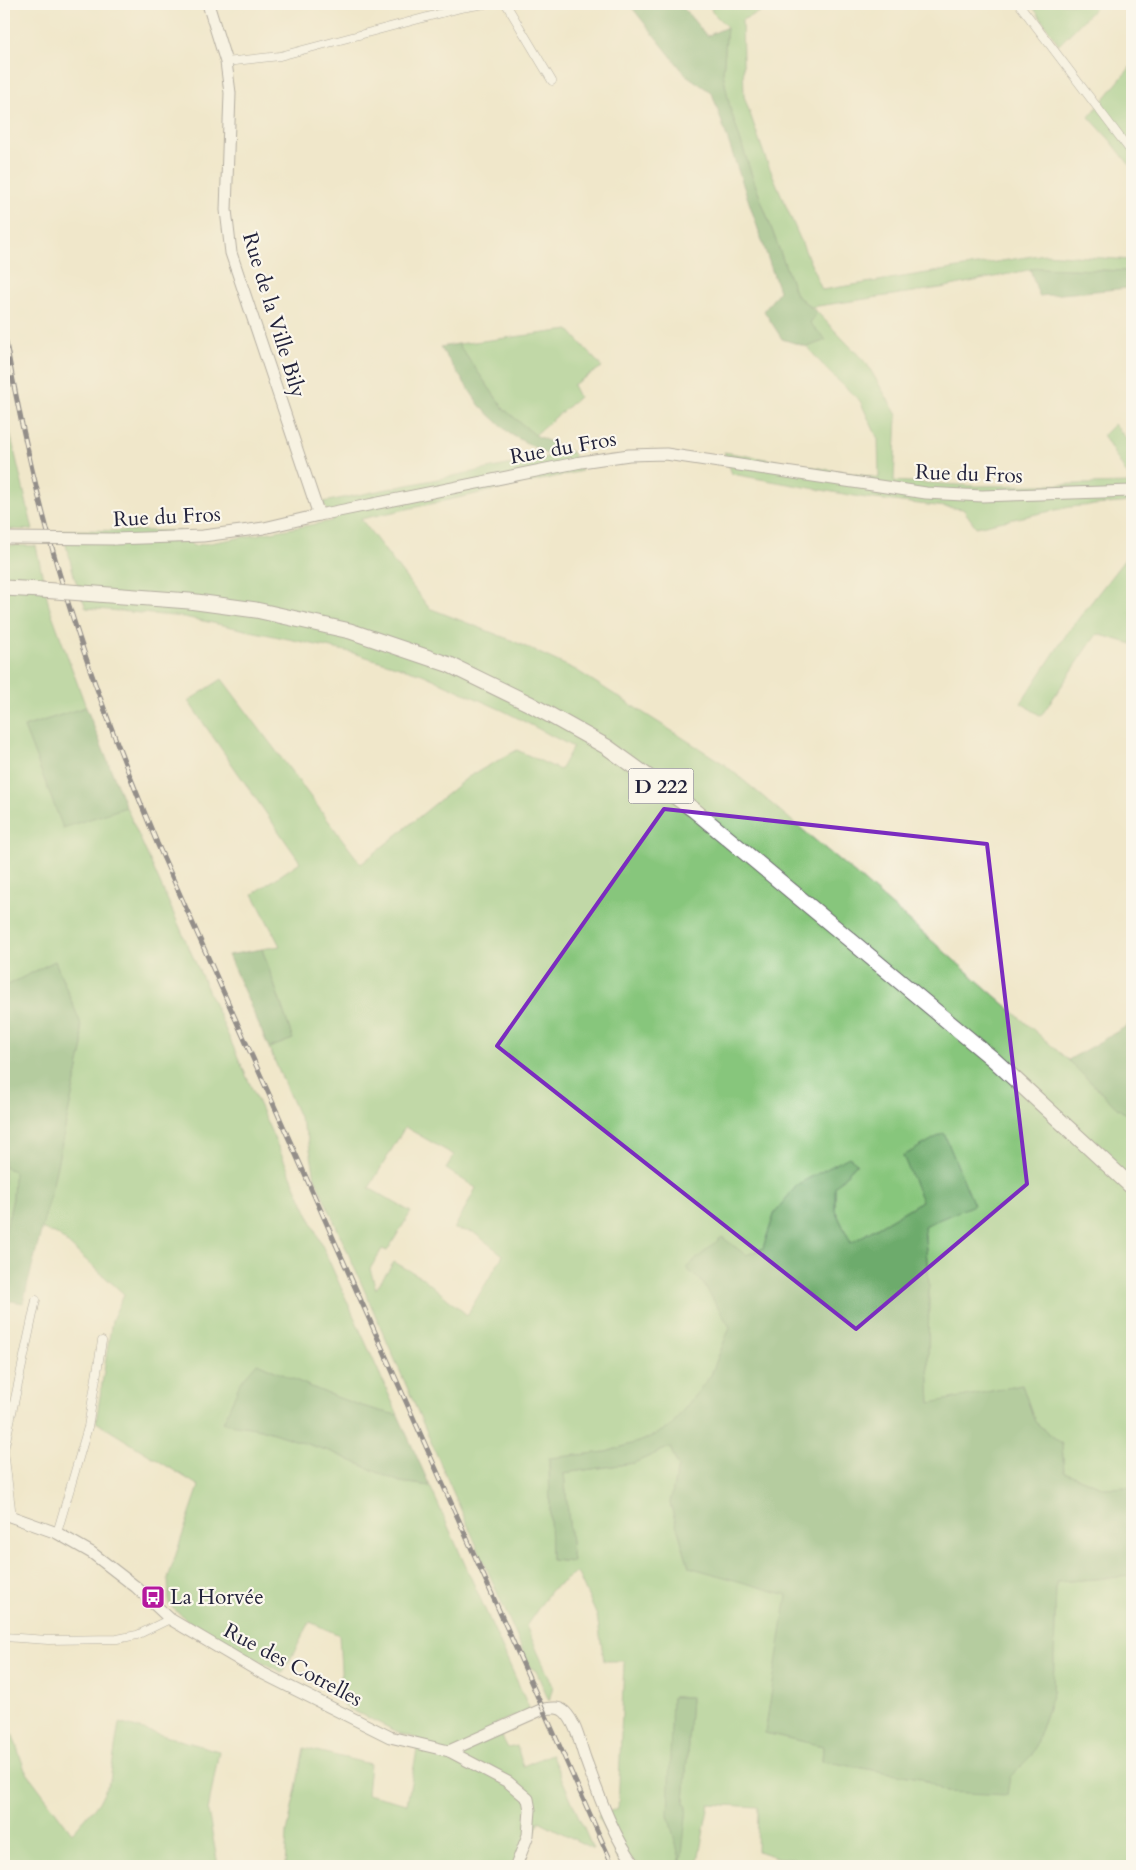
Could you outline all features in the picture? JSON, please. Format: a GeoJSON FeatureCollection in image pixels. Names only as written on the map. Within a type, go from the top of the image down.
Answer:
{"type":"FeatureCollection","features":[{"type":"Feature","properties":{"kind":"highway","name":"D 222"},"geometry":{"type":"LineString","coordinates":[[4,588],[189,601],[256,610],[350,631],[450,665],[530,704],[606,748],[694,810],[993,1059],[1132,1187]]}},
{"type":"Feature","properties":{"kind":"street","name":"Rue de la Ville Bily"},"geometry":{"type":"LineString","coordinates":[[208,4],[226,62],[230,93],[226,210],[231,253],[319,515]]}},
{"type":"Feature","properties":{"kind":"street"},"geometry":{"type":"LineString","coordinates":[[226,62],[280,56],[461,8],[485,4]]}},
{"type":"Feature","properties":{"kind":"street"},"geometry":{"type":"LineString","coordinates":[[506,4],[552,81]]}},
{"type":"Feature","properties":{"kind":"street"},"geometry":{"type":"LineString","coordinates":[[1019,4],[1132,153]]}},
{"type":"Feature","properties":{"kind":"street","name":"Rue du Fros"},"geometry":{"type":"LineString","coordinates":[[4,538],[114,539],[203,536],[264,528],[319,515],[581,462],[628,455],[666,454],[926,493],[982,496],[1132,491]]}},
{"type":"Feature","properties":{"kind":"street"},"geometry":{"type":"LineString","coordinates":[[8,1516],[4,1450],[36,1300]]}},
{"type":"Feature","properties":{"kind":"street"},"geometry":{"type":"LineString","coordinates":[[57,1534],[88,1427],[102,1341]]}},
{"type":"Feature","properties":{"kind":"street","name":"Rue des Cotrelles"},"geometry":{"type":"LineString","coordinates":[[8,1516],[57,1534],[92,1553],[136,1587],[170,1619],[260,1672],[390,1737],[449,1751],[508,1782],[528,1799],[530,1810],[528,1835],[516,1866]]}},
{"type":"Feature","properties":{"kind":"street"},"geometry":{"type":"LineString","coordinates":[[4,1638],[48,1640],[117,1639],[137,1635],[170,1619]]}},
{"type":"Feature","properties":{"kind":"street"},"geometry":{"type":"LineString","coordinates":[[449,1751],[538,1711],[558,1708],[568,1715],[618,1839],[636,1866]]}},
{"type":"Feature","properties":{"kind":"highlighted area"},"geometry":{"type":"Polygon","coordinates":[[[664,809],[987,844],[1027,1184],[856,1329],[497,1046],[664,809]]]}},
{"type":"Feature","properties":{"kind":"green space"},"geometry":{"type":"Polygon","coordinates":[[[629,4],[680,4],[707,36],[727,27],[723,73],[730,108],[751,173],[796,295],[817,312],[810,323],[826,340],[807,347],[782,339],[764,311],[779,291],[712,93],[686,75],[629,4]]]}},
{"type":"Feature","properties":{"kind":"green space"},"geometry":{"type":"Polygon","coordinates":[[[710,4],[777,4],[742,20],[744,96],[765,157],[822,290],[1045,254],[1132,260],[1132,288],[1129,288],[1128,271],[1038,268],[941,288],[811,307],[796,295],[751,173],[730,108],[723,73],[727,27],[712,12],[710,4]]]}},
{"type":"Feature","properties":{"kind":"green space"},"geometry":{"type":"Polygon","coordinates":[[[1031,4],[1099,4],[1059,45],[1031,4]]]}},
{"type":"Feature","properties":{"kind":"green space"},"geometry":{"type":"Polygon","coordinates":[[[1132,65],[1132,168],[1089,117],[1132,65]]]}},
{"type":"Feature","properties":{"kind":"green space"},"geometry":{"type":"Polygon","coordinates":[[[1030,269],[1128,271],[1129,288],[1039,296],[1030,269]]]}},
{"type":"Feature","properties":{"kind":"green space"},"geometry":{"type":"Polygon","coordinates":[[[817,312],[867,364],[897,415],[894,481],[976,486],[1132,483],[1132,502],[1070,507],[976,527],[963,509],[866,498],[732,474],[724,452],[879,478],[878,439],[860,401],[828,371],[807,347],[826,340],[810,323],[817,312]]]}},
{"type":"Feature","properties":{"kind":"green space"},"geometry":{"type":"Polygon","coordinates":[[[569,330],[602,367],[573,385],[579,397],[535,435],[504,409],[458,344],[569,330]]]}},
{"type":"Feature","properties":{"kind":"green space"},"geometry":{"type":"Polygon","coordinates":[[[458,344],[504,409],[535,435],[572,452],[552,457],[510,434],[480,406],[440,347],[458,344]]]}},
{"type":"Feature","properties":{"kind":"green space"},"geometry":{"type":"Polygon","coordinates":[[[4,407],[33,530],[4,529],[4,407]]]}},
{"type":"Feature","properties":{"kind":"green space"},"geometry":{"type":"Polygon","coordinates":[[[1114,424],[1132,445],[1132,483],[1103,435],[1114,424]]]}},
{"type":"Feature","properties":{"kind":"green space"},"geometry":{"type":"Polygon","coordinates":[[[572,452],[582,471],[361,519],[429,608],[511,640],[576,670],[724,764],[858,876],[1068,1060],[1117,1108],[1132,1118],[1132,1487],[1104,1488],[1064,1472],[1062,1444],[1035,1422],[1022,1385],[930,1404],[928,1364],[929,1285],[922,1201],[851,1243],[835,1210],[835,1187],[857,1163],[775,1212],[763,1248],[746,1256],[721,1238],[687,1268],[703,1283],[730,1327],[711,1375],[671,1427],[644,1440],[606,1452],[549,1459],[551,1560],[573,1562],[564,1473],[634,1463],[670,1447],[678,1467],[670,1503],[689,1566],[788,1595],[765,1733],[823,1746],[822,1761],[920,1778],[946,1792],[1010,1777],[1032,1755],[1053,1693],[1056,1582],[1132,1576],[1132,1866],[795,1866],[794,1858],[780,1858],[757,1851],[758,1807],[709,1804],[697,1866],[681,1863],[681,1866],[621,1866],[598,1816],[618,1808],[624,1661],[604,1661],[597,1616],[577,1572],[551,1590],[526,1626],[553,1686],[549,1701],[536,1671],[530,1667],[315,1178],[308,1138],[269,1048],[293,1039],[262,949],[280,946],[253,894],[300,862],[188,701],[222,679],[361,864],[468,777],[517,750],[560,770],[573,747],[506,712],[422,674],[350,652],[184,617],[86,608],[75,579],[62,530],[180,531],[193,546],[332,521],[323,502],[572,452]],[[405,1127],[369,1188],[411,1212],[387,1251],[382,1249],[370,1269],[376,1289],[394,1262],[423,1278],[467,1315],[503,1255],[473,1232],[454,1229],[476,1188],[446,1169],[454,1155],[405,1127]],[[672,1697],[680,1861],[687,1807],[684,1803],[691,1697],[672,1697]]]}},
{"type":"Feature","properties":{"kind":"green space"},"geometry":{"type":"Polygon","coordinates":[[[4,545],[36,546],[49,606],[86,707],[24,727],[63,827],[126,807],[398,1415],[345,1400],[257,1363],[223,1422],[261,1429],[332,1452],[400,1482],[430,1486],[530,1710],[495,1724],[508,1748],[517,1746],[523,1766],[551,1754],[593,1849],[539,1821],[521,1866],[285,1866],[287,1833],[304,1748],[370,1764],[367,1794],[407,1804],[419,1739],[402,1734],[343,1706],[339,1635],[310,1622],[283,1673],[197,1628],[169,1605],[168,1578],[199,1486],[96,1422],[112,1320],[124,1294],[58,1235],[41,1229],[52,1188],[83,1045],[80,1022],[55,961],[4,987],[4,545]]]}},
{"type":"Feature","properties":{"kind":"green space"},"geometry":{"type":"Polygon","coordinates":[[[1132,550],[1132,644],[1097,634],[1041,716],[1021,703],[1068,632],[1132,550]]]}},
{"type":"Feature","properties":{"kind":"green space"},"geometry":{"type":"Polygon","coordinates":[[[86,707],[126,807],[63,828],[24,727],[86,707]]]}},
{"type":"Feature","properties":{"kind":"green space"},"geometry":{"type":"Polygon","coordinates":[[[262,949],[293,1039],[269,1048],[228,955],[262,949]]]}},
{"type":"Feature","properties":{"kind":"green space"},"geometry":{"type":"Polygon","coordinates":[[[55,961],[80,1022],[83,1045],[52,1188],[23,1303],[4,1300],[4,1238],[13,1198],[14,1171],[4,1167],[4,987],[55,961]]]}},
{"type":"Feature","properties":{"kind":"green space"},"geometry":{"type":"Polygon","coordinates":[[[1132,1023],[1132,1118],[1117,1108],[1068,1060],[1132,1023]]]}},
{"type":"Feature","properties":{"kind":"green space"},"geometry":{"type":"Polygon","coordinates":[[[944,1133],[974,1205],[924,1226],[929,1285],[928,1364],[930,1403],[1022,1385],[1035,1422],[1062,1444],[1064,1472],[1104,1488],[1132,1487],[1132,1576],[1056,1582],[1053,1693],[1032,1755],[1010,1777],[1007,1795],[946,1792],[920,1778],[822,1761],[823,1746],[765,1733],[787,1595],[689,1567],[670,1503],[678,1467],[670,1447],[634,1463],[564,1473],[573,1562],[551,1560],[549,1458],[606,1452],[644,1440],[670,1427],[711,1375],[730,1327],[703,1283],[686,1268],[722,1237],[746,1255],[763,1248],[775,1212],[798,1184],[849,1157],[857,1163],[835,1187],[835,1210],[851,1243],[922,1201],[903,1156],[944,1133]]]}},
{"type":"Feature","properties":{"kind":"green space"},"geometry":{"type":"Polygon","coordinates":[[[4,1167],[15,1171],[13,1198],[4,1238],[4,1167]]]}},
{"type":"Feature","properties":{"kind":"green space"},"geometry":{"type":"Polygon","coordinates":[[[257,1363],[345,1400],[398,1415],[430,1486],[400,1482],[332,1452],[261,1429],[223,1423],[240,1383],[257,1363]]]}},
{"type":"Feature","properties":{"kind":"green space"},"geometry":{"type":"Polygon","coordinates":[[[672,1697],[691,1697],[684,1803],[687,1807],[681,1863],[668,1815],[672,1697]]]}},
{"type":"Feature","properties":{"kind":"green space"},"geometry":{"type":"Polygon","coordinates":[[[4,1710],[25,1770],[72,1833],[99,1802],[110,1780],[119,1723],[219,1751],[208,1811],[218,1865],[227,1866],[4,1866],[4,1710]]]}},
{"type":"Feature","properties":{"kind":"railway"},"geometry":{"type":"LineString","coordinates":[[4,332],[27,447],[56,562],[88,663],[126,766],[157,843],[613,1866]]}},
{"type":"Feature","properties":{"kind":"place","name":"La Horvée"},"geometry":{"type":"Point","coordinates":[153,1597]}}]}
